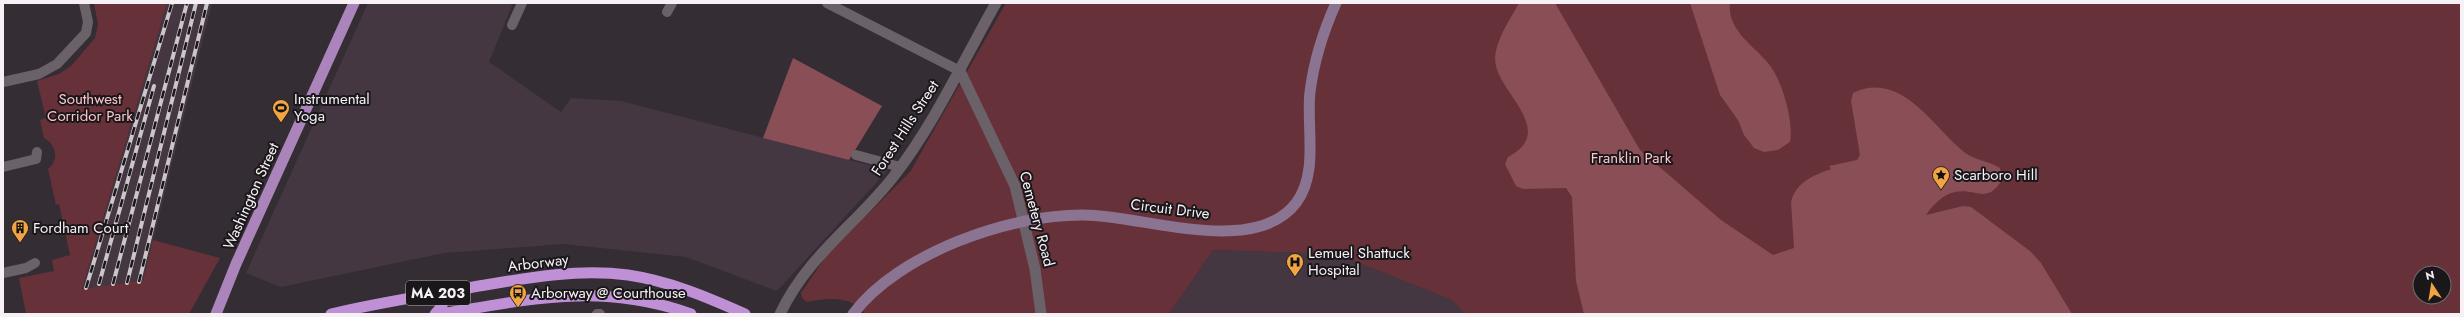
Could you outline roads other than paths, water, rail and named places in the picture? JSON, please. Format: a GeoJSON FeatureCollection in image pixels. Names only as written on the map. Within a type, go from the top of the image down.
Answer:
{"type":"FeatureCollection","features":[{"type":"Feature","properties":{"kind":"highway","name":"Arborway"},"geometry":{"type":"LineString","coordinates":[[331,314],[442,292],[553,275],[612,274],[672,285],[745,314]]}},
{"type":"Feature","properties":{"kind":"highway"},"geometry":{"type":"LineString","coordinates":[[435,314],[442,306],[442,292]]}},
{"type":"Feature","properties":{"kind":"highway","name":"MA 203"},"geometry":{"type":"LineString","coordinates":[[441,314],[544,297],[585,294],[644,300],[691,314]]}},
{"type":"Feature","properties":{"kind":"main road","name":"Washington Street"},"geometry":{"type":"LineString","coordinates":[[216,314],[236,264],[354,3]]}},
{"type":"Feature","properties":{"kind":"main road","name":"Circuit Drive"},"geometry":{"type":"LineString","coordinates":[[853,314],[878,288],[913,264],[955,244],[1003,227],[1046,218],[1092,215],[1191,229],[1227,230],[1259,226],[1289,210],[1300,197],[1306,181],[1311,89],[1321,39],[1336,3]]}},
{"type":"Feature","properties":{"kind":"street"},"geometry":{"type":"LineString","coordinates":[[3,82],[39,74],[57,64],[86,33],[88,22],[84,3]]}},
{"type":"Feature","properties":{"kind":"street"},"geometry":{"type":"LineString","coordinates":[[512,25],[522,3]]}},
{"type":"Feature","properties":{"kind":"street"},"geometry":{"type":"LineString","coordinates":[[667,12],[672,3]]}},
{"type":"Feature","properties":{"kind":"street"},"geometry":{"type":"LineString","coordinates":[[827,3],[960,71]]}},
{"type":"Feature","properties":{"kind":"street","name":"Forest Hills Street"},"geometry":{"type":"LineString","coordinates":[[780,314],[801,277],[843,229],[871,203],[900,167],[960,71],[996,3]]}},
{"type":"Feature","properties":{"kind":"street","name":"Cemetery Road"},"geometry":{"type":"LineString","coordinates":[[960,71],[1015,186],[1034,263],[1041,314]]}},
{"type":"Feature","properties":{"kind":"street"},"geometry":{"type":"LineString","coordinates":[[3,167],[36,159],[37,152]]}},
{"type":"Feature","properties":{"kind":"street"},"geometry":{"type":"LineString","coordinates":[[856,154],[900,167]]}},
{"type":"Feature","properties":{"kind":"street"},"geometry":{"type":"LineString","coordinates":[[3,273],[26,268],[35,263]]}},
{"type":"Feature","properties":{"kind":"railway"},"geometry":{"type":"LineString","coordinates":[[86,288],[172,3]]}},
{"type":"Feature","properties":{"kind":"railway"},"geometry":{"type":"LineString","coordinates":[[113,284],[187,3]]}},
{"type":"Feature","properties":{"kind":"railway"},"geometry":{"type":"LineString","coordinates":[[127,283],[196,3]]}},
{"type":"Feature","properties":{"kind":"railway"},"geometry":{"type":"LineString","coordinates":[[139,282],[207,3]]}},
{"type":"Feature","properties":{"kind":"railway"},"geometry":{"type":"LineString","coordinates":[[99,284],[154,86]]}},
{"type":"Feature","properties":{"kind":"place","name":"Instrumental Yoga"},"geometry":{"type":"Point","coordinates":[281,123]}},
{"type":"Feature","properties":{"kind":"place","name":"Scarboro Hill"},"geometry":{"type":"Point","coordinates":[1941,190]}},
{"type":"Feature","properties":{"kind":"place","name":"Fordham Court"},"geometry":{"type":"Point","coordinates":[20,243]}},
{"type":"Feature","properties":{"kind":"place","name":"Lemuel Shattuck Hospital"},"geometry":{"type":"Point","coordinates":[1295,277]}},
{"type":"Feature","properties":{"kind":"place","name":"Arborway @ Courthouse"},"geometry":{"type":"Point","coordinates":[518,308]}},
{"type":"Feature","properties":{"kind":"park label","name":"Southwest Corridor Park"},"geometry":{"type":"Point","coordinates":[90,108]}},
{"type":"Feature","properties":{"kind":"park label","name":"Franklin Park"},"geometry":{"type":"Point","coordinates":[1631,158]}}]}
